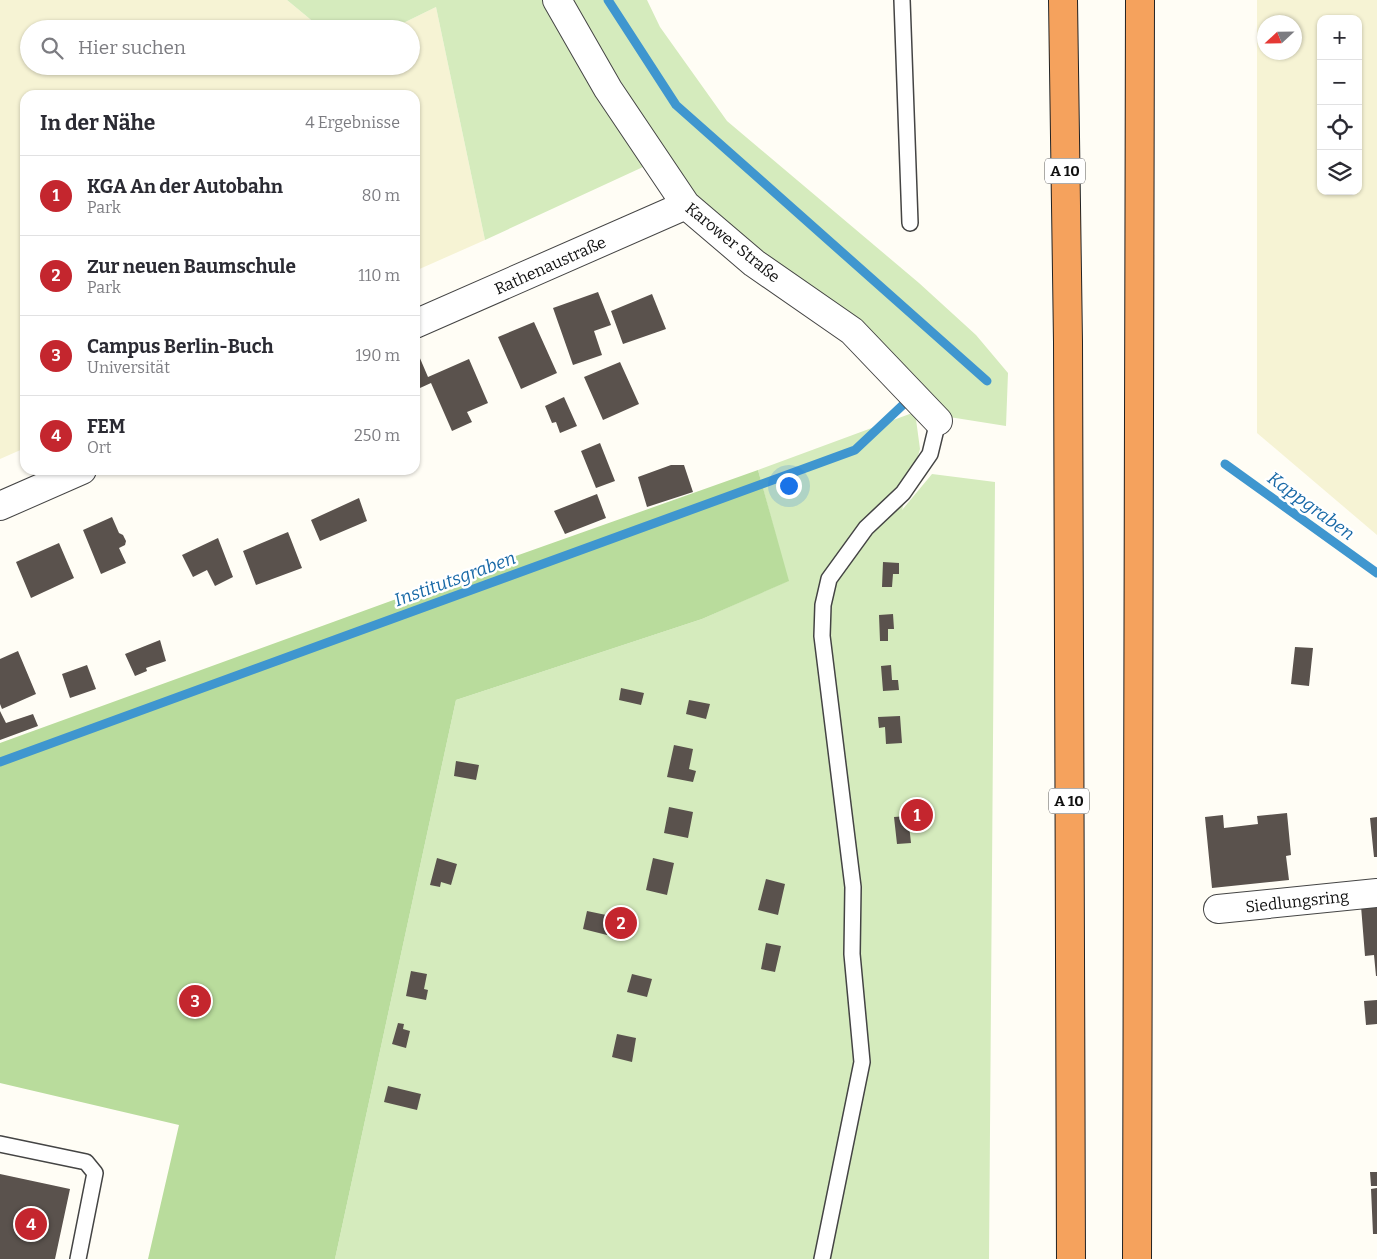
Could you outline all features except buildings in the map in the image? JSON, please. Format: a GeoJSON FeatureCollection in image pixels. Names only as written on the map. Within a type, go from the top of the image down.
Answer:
{"type":"FeatureCollection","features":[{"type":"Feature","properties":{"kind":"highway","name":"A 10"},"geometry":{"type":"LineString","coordinates":[[1063,0],[1068,342],[1071,1259]]}},
{"type":"Feature","properties":{"kind":"highway"},"geometry":{"type":"LineString","coordinates":[[1138,1259],[1140,0]]}},
{"type":"Feature","properties":{"kind":"street","name":"Karower Straße"},"geometry":{"type":"LineString","coordinates":[[557,0],[608,89],[686,205],[754,263],[852,331],[938,421]]}},
{"type":"Feature","properties":{"kind":"street","name":"Rathenaustraße"},"geometry":{"type":"LineString","coordinates":[[420,322],[686,205]]}},
{"type":"Feature","properties":{"kind":"street"},"geometry":{"type":"LineString","coordinates":[[0,506],[71,475]]}},
{"type":"Feature","properties":{"kind":"street","name":"Siedlungsring"},"geometry":{"type":"LineString","coordinates":[[1218,909],[1377,893]]}},
{"type":"Feature","properties":{"kind":"lane"},"geometry":{"type":"LineString","coordinates":[[902,0],[910,223]]}},
{"type":"Feature","properties":{"kind":"lane"},"geometry":{"type":"LineString","coordinates":[[822,1259],[862,1062],[852,954],[853,886],[822,636],[823,604],[829,579],[866,528],[903,493],[930,454],[938,421]]}},
{"type":"Feature","properties":{"kind":"lane"},"geometry":{"type":"LineString","coordinates":[[0,1144],[86,1162],[95,1173],[78,1259]]}},
{"type":"Feature","properties":{"kind":"shaded area"},"geometry":{"type":"Polygon","coordinates":[[[0,0],[287,0],[311,20],[20,20],[20,75],[420,75],[420,20],[409,20],[436,7],[485,240],[420,269],[420,90],[20,90],[20,450],[0,459],[0,0]]]}},
{"type":"Feature","properties":{"kind":"shaded area"},"geometry":{"type":"Polygon","coordinates":[[[1257,0],[1377,0],[1377,535],[1257,433],[1257,60],[1302,60],[1302,15],[1257,15],[1257,0]]]}},
{"type":"Feature","properties":{"kind":"green space"},"geometry":{"type":"Polygon","coordinates":[[[287,0],[542,0],[643,167],[485,240],[436,7],[409,20],[311,20],[287,0]]]}},
{"type":"Feature","properties":{"kind":"green space"},"geometry":{"type":"Polygon","coordinates":[[[570,0],[647,0],[660,27],[727,121],[919,283],[976,335],[1008,373],[1006,426],[943,416],[719,226],[688,189],[570,0]]]}},
{"type":"Feature","properties":{"kind":"green space"},"geometry":{"type":"Polygon","coordinates":[[[915,412],[920,449],[902,510],[932,474],[995,482],[989,1259],[335,1259],[456,700],[702,619],[788,581],[758,470],[915,412]]]}},
{"type":"Feature","properties":{"kind":"green space"},"geometry":{"type":"Polygon","coordinates":[[[758,470],[789,581],[702,619],[456,700],[335,1259],[148,1259],[179,1125],[0,1083],[0,743],[758,470]]]}},
{"type":"Feature","properties":{"kind":"waterway"},"geometry":{"type":"LineString","coordinates":[[608,0],[676,105],[987,381]]}},
{"type":"Feature","properties":{"kind":"waterway","name":"Institutsgraben"},"geometry":{"type":"LineString","coordinates":[[0,762],[855,450],[906,402]]}},
{"type":"Feature","properties":{"kind":"waterway","name":"Kappgraben"},"geometry":{"type":"LineString","coordinates":[[1225,464],[1377,573]]}},
{"type":"Feature","properties":{"kind":"place","name":"KGA An der Autobahn"},"geometry":{"type":"Point","coordinates":[917,815]}},
{"type":"Feature","properties":{"kind":"place","name":"Zur neuen Baumschule"},"geometry":{"type":"Point","coordinates":[621,923]}},
{"type":"Feature","properties":{"kind":"place","name":"Campus Berlin-Buch"},"geometry":{"type":"Point","coordinates":[195,1001]}},
{"type":"Feature","properties":{"kind":"place","name":"FEM"},"geometry":{"type":"Point","coordinates":[31,1224]}}]}
